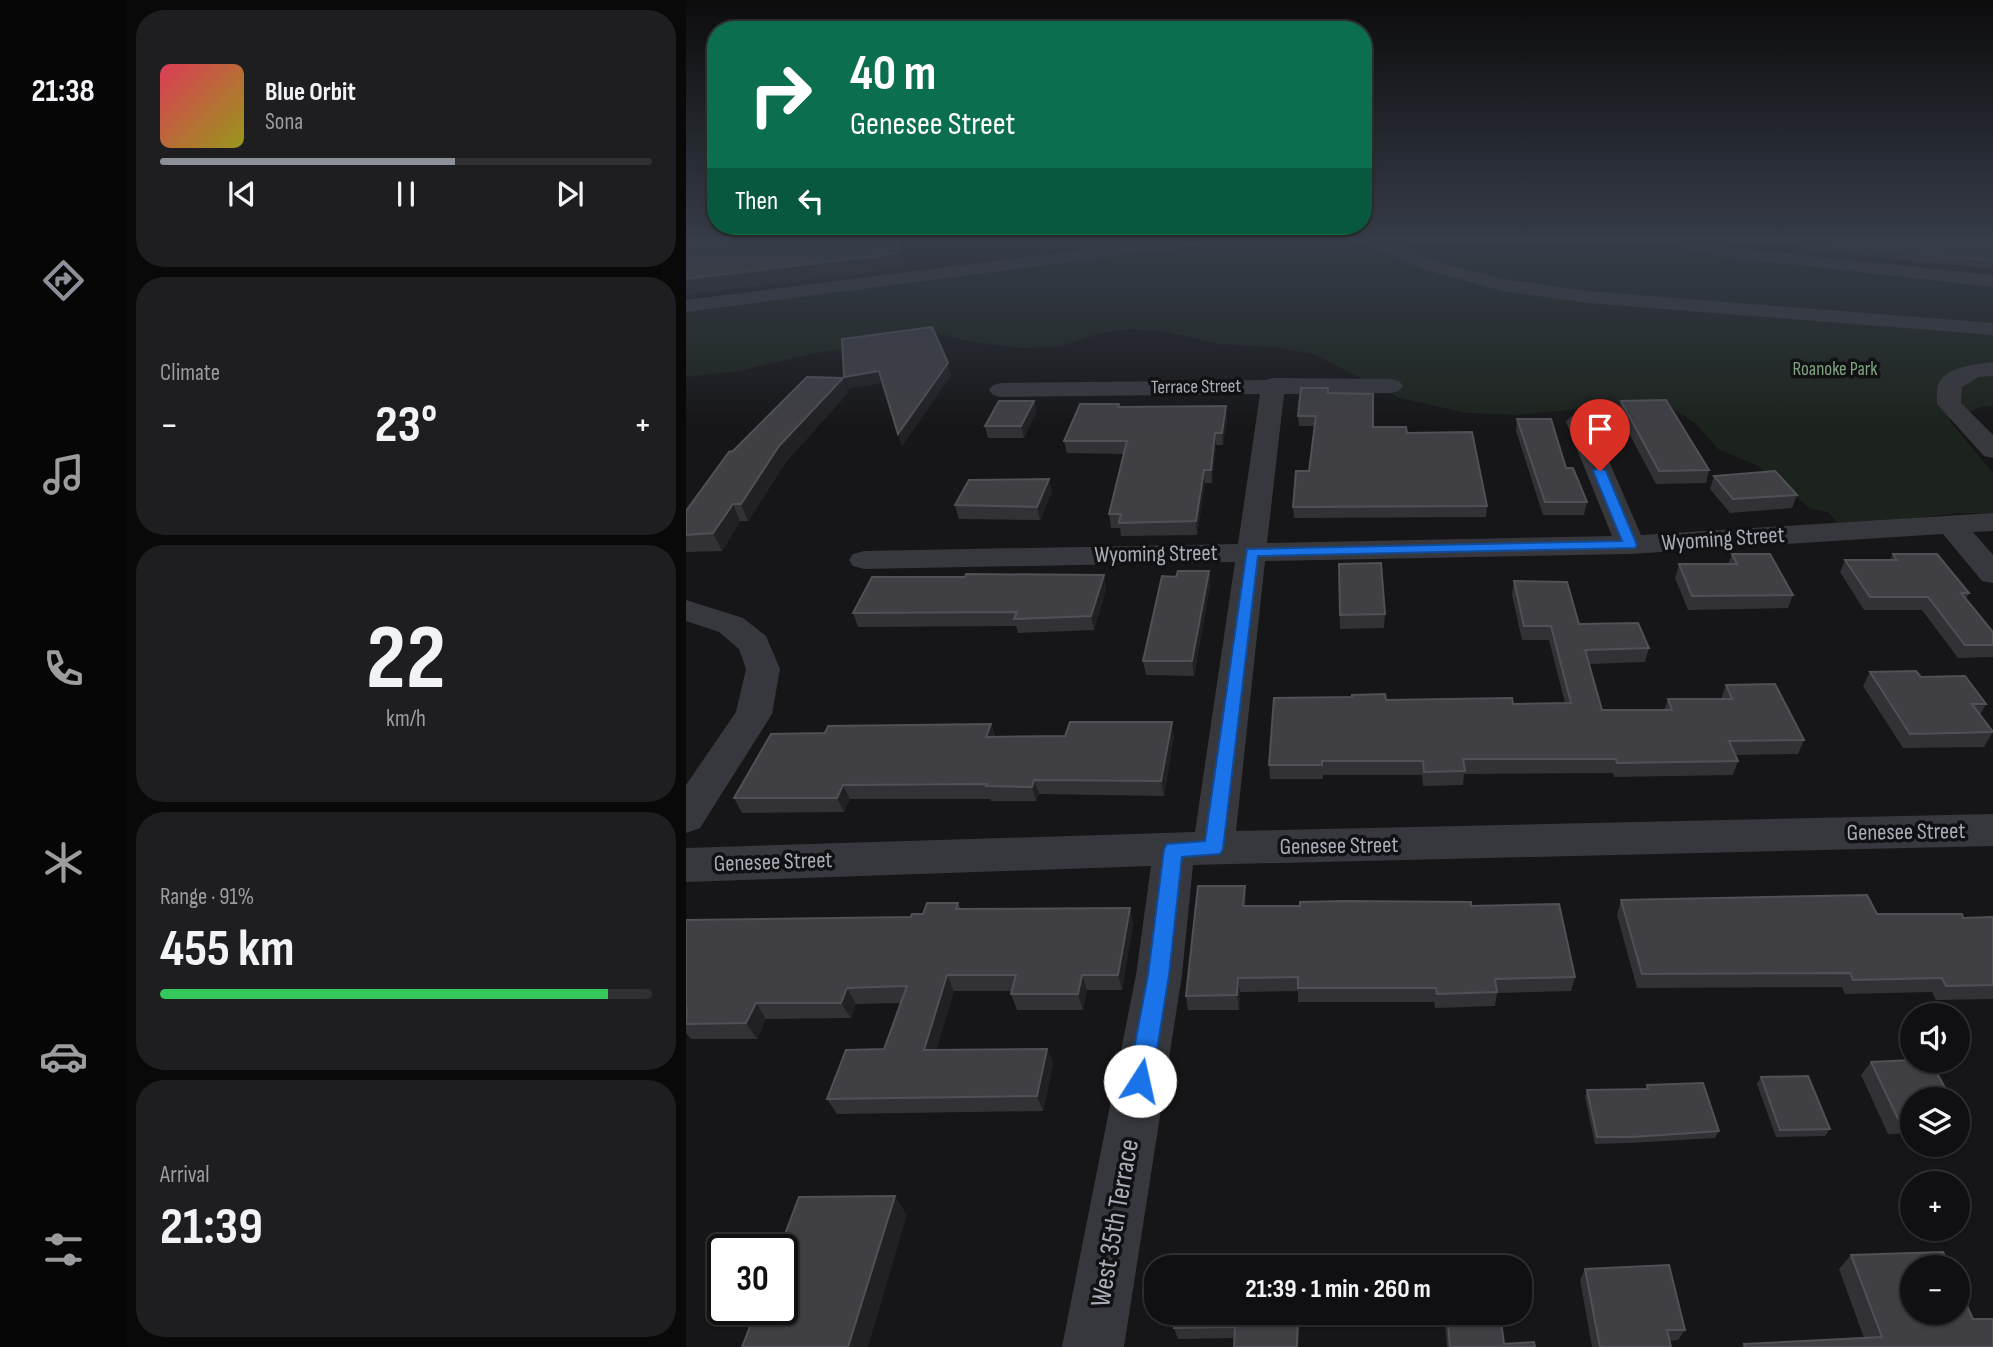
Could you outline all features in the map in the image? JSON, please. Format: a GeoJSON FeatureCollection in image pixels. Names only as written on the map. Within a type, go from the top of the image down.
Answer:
{"type":"FeatureCollection","features":[{"type":"Feature","properties":{"kind":"street"},"geometry":{"type":"LineString","coordinates":[[686,306],[711,303]]}},
{"type":"Feature","properties":{"kind":"street"},"geometry":{"type":"LineString","coordinates":[[1662,303],[1993,329]]}},
{"type":"Feature","properties":{"kind":"street"},"geometry":{"type":"LineString","coordinates":[[1993,369],[1973,371],[1950,384],[1949,404],[1993,450]]}},
{"type":"Feature","properties":{"kind":"street","name":"Terrace Street"},"geometry":{"type":"LineString","coordinates":[[1000,390],[1273,385],[1391,386]]}},
{"type":"Feature","properties":{"kind":"street","name":"West 35th Terrace"},"geometry":{"type":"LineString","coordinates":[[1093,1347],[1159,975],[1194,849],[1251,552],[1273,385]]}},
{"type":"Feature","properties":{"kind":"street"},"geometry":{"type":"LineString","coordinates":[[1579,422],[1630,545]]}},
{"type":"Feature","properties":{"kind":"street","name":"Wyoming Street"},"geometry":{"type":"LineString","coordinates":[[864,560],[1630,545],[1993,522]]}},
{"type":"Feature","properties":{"kind":"street"},"geometry":{"type":"LineString","coordinates":[[1949,523],[1993,574]]}},
{"type":"Feature","properties":{"kind":"street"},"geometry":{"type":"LineString","coordinates":[[686,610],[731,625],[754,644],[763,669],[754,714],[686,817]]}},
{"type":"Feature","properties":{"kind":"street","name":"Genesee Street"},"geometry":{"type":"LineString","coordinates":[[686,865],[1194,849],[1993,830]]}},
{"type":"Feature","properties":{"kind":"green space","name":"Roanoke Park"},"geometry":{"type":"Polygon","coordinates":[[[748,303],[1993,303],[1993,406],[1981,407],[1949,420],[1993,473],[1993,513],[1958,513],[1841,526],[1828,512],[1811,509],[1758,466],[1718,449],[1695,423],[1669,406],[1633,404],[1517,415],[1467,413],[1400,398],[1314,354],[1274,347],[1217,344],[1163,331],[1129,329],[1097,334],[1058,347],[1023,348],[978,343],[940,334],[816,353],[739,371],[686,377],[686,311],[748,303]]]}},
{"type":"Feature","properties":{"kind":"building"},"geometry":{"type":"Polygon","coordinates":[[[932,327],[948,363],[898,434],[879,371],[844,377],[842,339],[932,327]]]}},
{"type":"Feature","properties":{"kind":"building"},"geometry":{"type":"Polygon","coordinates":[[[807,377],[843,378],[779,446],[741,504],[733,504],[713,533],[686,535],[686,511],[729,452],[807,377]]]}},
{"type":"Feature","properties":{"kind":"building"},"geometry":{"type":"Polygon","coordinates":[[[1301,388],[1328,388],[1328,393],[1373,394],[1373,427],[1406,427],[1407,433],[1472,432],[1487,506],[1293,507],[1296,471],[1309,471],[1316,416],[1298,416],[1301,388]]]}},
{"type":"Feature","properties":{"kind":"building"},"geometry":{"type":"Polygon","coordinates":[[[1666,400],[1709,470],[1659,471],[1621,401],[1666,400]]]}},
{"type":"Feature","properties":{"kind":"building"},"geometry":{"type":"Polygon","coordinates":[[[999,401],[1034,401],[1021,426],[985,426],[999,401]]]}},
{"type":"Feature","properties":{"kind":"building"},"geometry":{"type":"Polygon","coordinates":[[[1080,404],[1119,404],[1118,407],[1226,406],[1222,433],[1215,433],[1211,470],[1204,470],[1196,521],[1119,523],[1121,514],[1109,514],[1127,441],[1064,441],[1080,404]]]}},
{"type":"Feature","properties":{"kind":"building"},"geometry":{"type":"Polygon","coordinates":[[[1517,419],[1551,419],[1566,468],[1573,468],[1587,502],[1545,502],[1517,419]]]}},
{"type":"Feature","properties":{"kind":"building"},"geometry":{"type":"Polygon","coordinates":[[[1775,471],[1797,495],[1733,499],[1714,476],[1775,471]]]}},
{"type":"Feature","properties":{"kind":"building"},"geometry":{"type":"Polygon","coordinates":[[[1049,479],[1037,507],[955,505],[969,480],[1049,479]]]}},
{"type":"Feature","properties":{"kind":"building"},"geometry":{"type":"Polygon","coordinates":[[[1732,554],[1770,554],[1793,595],[1692,596],[1679,564],[1737,564],[1732,554]]]}},
{"type":"Feature","properties":{"kind":"building"},"geometry":{"type":"Polygon","coordinates":[[[1893,554],[1937,554],[1969,593],[1961,593],[1993,632],[1993,645],[1965,645],[1928,597],[1870,597],[1845,560],[1897,560],[1893,554]]]}},
{"type":"Feature","properties":{"kind":"building"},"geometry":{"type":"Polygon","coordinates":[[[1381,563],[1385,614],[1340,615],[1339,564],[1381,563]]]}},
{"type":"Feature","properties":{"kind":"building"},"geometry":{"type":"Polygon","coordinates":[[[1178,571],[1209,571],[1192,661],[1143,661],[1162,576],[1176,577],[1178,571]]]}},
{"type":"Feature","properties":{"kind":"building"},"geometry":{"type":"Polygon","coordinates":[[[966,574],[1104,575],[1091,616],[1014,619],[1017,612],[853,613],[872,577],[965,577],[966,574]]]}},
{"type":"Feature","properties":{"kind":"building"},"geometry":{"type":"Polygon","coordinates":[[[1514,581],[1567,582],[1579,624],[1638,623],[1649,648],[1585,650],[1602,710],[1672,710],[1668,699],[1732,699],[1726,685],[1775,684],[1804,740],[1729,741],[1738,761],[1617,763],[1616,759],[1463,759],[1465,771],[1424,772],[1423,761],[1322,761],[1322,765],[1269,765],[1274,698],[1385,694],[1386,700],[1512,698],[1513,704],[1571,703],[1551,626],[1524,626],[1514,581]]]}},
{"type":"Feature","properties":{"kind":"building"},"geometry":{"type":"Polygon","coordinates":[[[1916,671],[1921,677],[1965,676],[1986,704],[1972,704],[1993,732],[1910,734],[1870,672],[1916,671]]]}},
{"type":"Feature","properties":{"kind":"building"},"geometry":{"type":"Polygon","coordinates":[[[1070,722],[1172,722],[1161,781],[1034,780],[1032,787],[986,786],[987,784],[843,785],[837,798],[734,798],[771,734],[825,733],[828,726],[991,724],[986,737],[1065,736],[1070,722]]]}},
{"type":"Feature","properties":{"kind":"building"},"geometry":{"type":"Polygon","coordinates":[[[1198,886],[1245,886],[1243,906],[1300,906],[1300,902],[1345,901],[1471,902],[1471,906],[1559,904],[1575,977],[1495,979],[1497,992],[1437,994],[1436,988],[1298,988],[1298,977],[1238,978],[1237,995],[1186,996],[1198,886]]]}},
{"type":"Feature","properties":{"kind":"building"},"geometry":{"type":"Polygon","coordinates":[[[1867,895],[1877,914],[1962,914],[1963,918],[1993,917],[1993,985],[1946,986],[1942,978],[1853,980],[1850,973],[1642,974],[1621,900],[1867,895]]]}},
{"type":"Feature","properties":{"kind":"building"},"geometry":{"type":"Polygon","coordinates":[[[927,903],[958,903],[956,909],[1130,908],[1118,975],[1082,975],[1078,994],[1011,994],[1016,975],[947,975],[924,1050],[1047,1049],[1037,1096],[827,1099],[846,1050],[884,1049],[907,986],[847,988],[841,1003],[756,1003],[746,1023],[686,1024],[686,920],[911,917],[912,914],[923,914],[927,903]]]}},
{"type":"Feature","properties":{"kind":"building"},"geometry":{"type":"Polygon","coordinates":[[[1900,1061],[1900,1073],[1937,1073],[1945,1087],[1900,1087],[1899,1121],[1871,1062],[1900,1061]]]}},
{"type":"Feature","properties":{"kind":"building"},"geometry":{"type":"Polygon","coordinates":[[[1808,1076],[1830,1129],[1780,1130],[1761,1077],[1808,1076]]]}},
{"type":"Feature","properties":{"kind":"building"},"geometry":{"type":"Polygon","coordinates":[[[1703,1083],[1719,1131],[1597,1137],[1587,1090],[1648,1089],[1647,1085],[1703,1083]]]}},
{"type":"Feature","properties":{"kind":"building"},"geometry":{"type":"Polygon","coordinates":[[[895,1196],[848,1347],[742,1347],[751,1325],[798,1325],[798,1234],[785,1234],[799,1197],[895,1196]]]}},
{"type":"Feature","properties":{"kind":"building"},"geometry":{"type":"Polygon","coordinates":[[[1943,1252],[1944,1255],[1900,1255],[1900,1325],[1970,1325],[1970,1312],[1973,1319],[1993,1319],[1993,1347],[1745,1347],[1744,1344],[1882,1337],[1851,1255],[1943,1252]]]}},
{"type":"Feature","properties":{"kind":"building"},"geometry":{"type":"Polygon","coordinates":[[[1669,1265],[1685,1330],[1667,1330],[1671,1347],[1600,1347],[1585,1269],[1669,1265]]]}},
{"type":"Feature","properties":{"kind":"building"},"geometry":{"type":"Polygon","coordinates":[[[1174,1325],[1298,1325],[1297,1347],[1234,1347],[1235,1327],[1174,1328],[1174,1325]]]}},
{"type":"Feature","properties":{"kind":"building"},"geometry":{"type":"Polygon","coordinates":[[[1448,1325],[1502,1325],[1504,1344],[1534,1342],[1535,1347],[1450,1347],[1448,1325]]]}},
{"type":"Feature","properties":{"kind":"route"},"geometry":{"type":"LineString","coordinates":[[1140,1081],[1159,975],[1174,849],[1213,849],[1251,552],[1630,545],[1600,471]]}}]}
